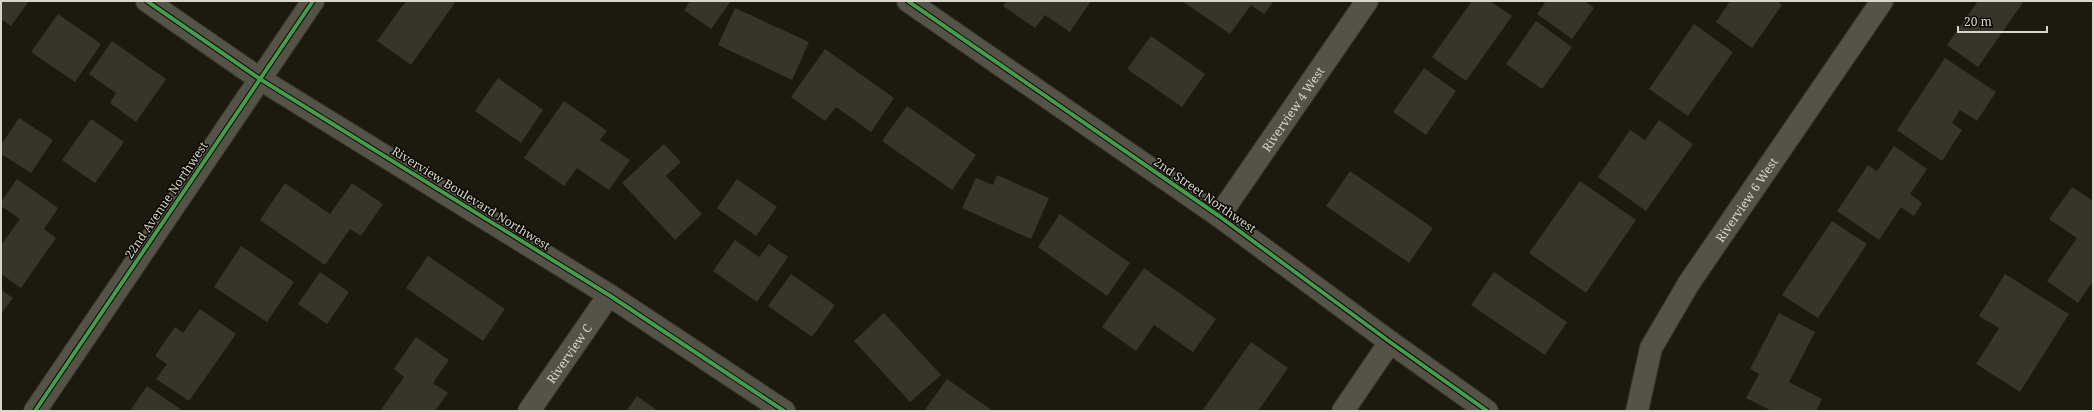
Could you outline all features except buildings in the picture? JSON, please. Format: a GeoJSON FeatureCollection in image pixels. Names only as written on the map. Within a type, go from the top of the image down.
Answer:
{"type":"FeatureCollection","features":[{"type":"Feature","properties":{"kind":"street","name":"Riverview Boulevard Northwest"},"geometry":{"type":"LineString","coordinates":[[147,1],[260,79],[609,295],[784,411]]}},
{"type":"Feature","properties":{"kind":"street","name":"22nd Avenue Northwest"},"geometry":{"type":"LineString","coordinates":[[35,411],[313,1]]}},
{"type":"Feature","properties":{"kind":"street","name":"2nd Street Northwest"},"geometry":{"type":"LineString","coordinates":[[908,1],[1219,216],[1390,342],[1487,411]]}},
{"type":"Feature","properties":{"kind":"street","name":"Riverview 4 West"},"geometry":{"type":"LineString","coordinates":[[1219,216],[1367,1]]}},
{"type":"Feature","properties":{"kind":"street","name":"Riverview 6 West"},"geometry":{"type":"LineString","coordinates":[[1637,411],[1651,348],[1689,283],[1882,1]]}},
{"type":"Feature","properties":{"kind":"street","name":"Riverview C"},"geometry":{"type":"LineString","coordinates":[[529,411],[609,295]]}},
{"type":"Feature","properties":{"kind":"street"},"geometry":{"type":"LineString","coordinates":[[1343,411],[1390,342]]}},
{"type":"Feature","properties":{"kind":"cycle path"},"geometry":{"type":"LineString","coordinates":[[147,1],[260,79],[609,295],[784,411]]}},
{"type":"Feature","properties":{"kind":"cycle path"},"geometry":{"type":"LineString","coordinates":[[35,411],[313,1]]}},
{"type":"Feature","properties":{"kind":"cycle path"},"geometry":{"type":"LineString","coordinates":[[908,1],[1219,216],[1390,342],[1487,411]]}}]}
